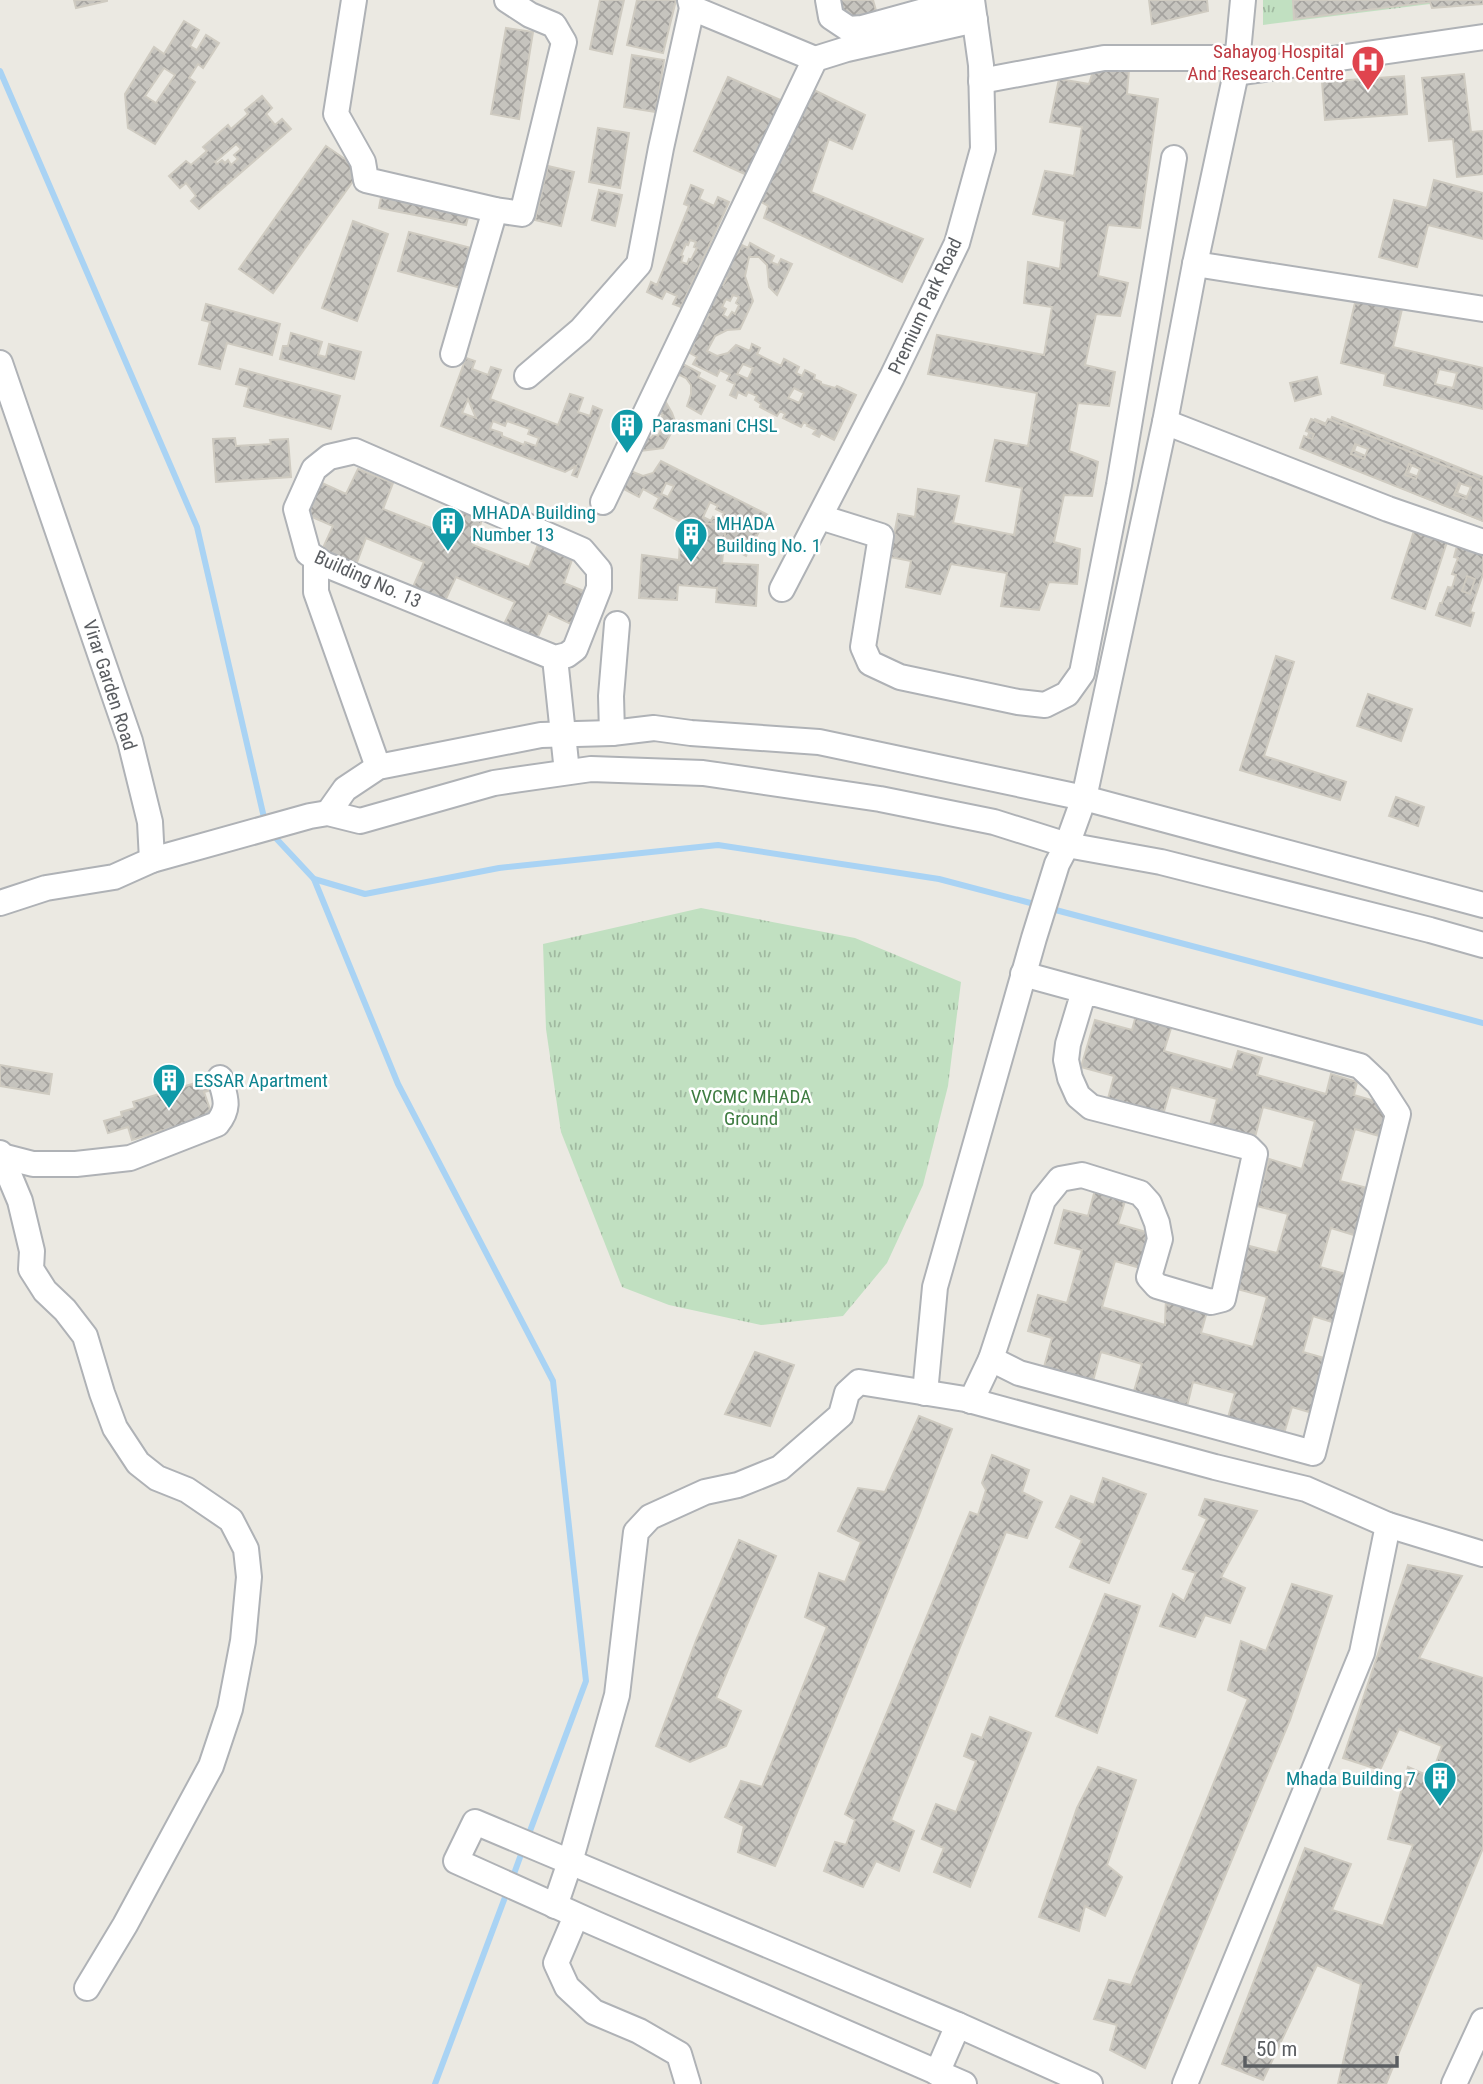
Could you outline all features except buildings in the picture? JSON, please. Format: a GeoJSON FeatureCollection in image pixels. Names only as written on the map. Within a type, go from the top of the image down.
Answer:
{"type":"FeatureCollection","features":[{"type":"Feature","properties":{"kind":"street"},"geometry":{"type":"LineString","coordinates":[[354,0],[336,114],[363,162],[366,180],[522,214],[564,42],[554,25],[530,15],[506,0]]}},
{"type":"Feature","properties":{"kind":"street"},"geometry":{"type":"LineString","coordinates":[[828,0],[831,18],[849,29],[862,29],[970,7]]}},
{"type":"Feature","properties":{"kind":"street"},"geometry":{"type":"LineString","coordinates":[[925,1392],[934,1287],[1034,938],[1084,798],[1165,422],[1237,66],[1243,0]]}},
{"type":"Feature","properties":{"kind":"street"},"geometry":{"type":"LineString","coordinates":[[527,376],[582,330],[639,264],[691,4],[816,58],[970,7]]}},
{"type":"Feature","properties":{"kind":"street","name":"Premium Park Road"},"geometry":{"type":"LineString","coordinates":[[782,589],[892,377],[957,243],[983,149],[981,81],[970,7]]}},
{"type":"Feature","properties":{"kind":"street"},"geometry":{"type":"LineString","coordinates":[[981,81],[1104,58],[1237,66],[1483,37]]}},
{"type":"Feature","properties":{"kind":"street"},"geometry":{"type":"LineString","coordinates":[[603,502],[816,58]]}},
{"type":"Feature","properties":{"kind":"street"},"geometry":{"type":"LineString","coordinates":[[820,517],[881,536],[863,647],[870,663],[900,677],[1018,702],[1045,705],[1066,694],[1082,673],[1119,485],[1174,158]]}},
{"type":"Feature","properties":{"kind":"street"},"geometry":{"type":"LineString","coordinates":[[453,354],[495,210]]}},
{"type":"Feature","properties":{"kind":"street"},"geometry":{"type":"LineString","coordinates":[[1195,264],[1483,309]]}},
{"type":"Feature","properties":{"kind":"street","name":"Virar Garden Road"},"geometry":{"type":"LineString","coordinates":[[0,363],[130,741],[150,822],[152,860]]}},
{"type":"Feature","properties":{"kind":"street"},"geometry":{"type":"LineString","coordinates":[[1165,422],[1388,509],[1483,542]]}},
{"type":"Feature","properties":{"kind":"street","name":"Building No. 13"},"geometry":{"type":"LineString","coordinates":[[355,451],[582,550],[599,570],[599,588],[575,649],[567,655],[555,658],[324,564],[308,553],[296,509],[314,469],[329,457],[355,451]]}},
{"type":"Feature","properties":{"kind":"street"},"geometry":{"type":"LineString","coordinates":[[316,559],[316,592],[378,767]]}},
{"type":"Feature","properties":{"kind":"street"},"geometry":{"type":"LineString","coordinates":[[612,733],[611,696],[617,624]]}},
{"type":"Feature","properties":{"kind":"street"},"geometry":{"type":"LineString","coordinates":[[555,658],[567,772]]}},
{"type":"Feature","properties":{"kind":"street"},"geometry":{"type":"LineString","coordinates":[[319,814],[345,789],[378,767],[541,735],[612,733],[654,728],[820,742],[1084,798],[1483,905]]}},
{"type":"Feature","properties":{"kind":"street"},"geometry":{"type":"LineString","coordinates":[[0,904],[46,888],[114,877],[152,860],[319,814],[360,821],[494,783],[591,769],[703,773],[880,799],[994,822],[1062,854],[1161,862],[1483,945]]}},
{"type":"Feature","properties":{"kind":"street"},"geometry":{"type":"LineString","coordinates":[[1023,974],[1360,1066],[1378,1083],[1398,1114],[1306,1489]]}},
{"type":"Feature","properties":{"kind":"street"},"geometry":{"type":"LineString","coordinates":[[971,1401],[991,1359],[1043,1200],[1060,1179],[1082,1175],[1140,1193],[1149,1203],[1160,1239],[1149,1277],[1157,1286],[1189,1296],[1211,1302],[1223,1299],[1255,1154],[1248,1147],[1091,1107],[1078,1096],[1066,1060],[1068,1044],[1084,991]]}},
{"type":"Feature","properties":{"kind":"street"},"geometry":{"type":"LineString","coordinates":[[1,1155],[33,1164],[76,1164],[130,1158],[217,1124],[224,1115],[227,1103],[220,1078]]}},
{"type":"Feature","properties":{"kind":"street"},"geometry":{"type":"LineString","coordinates":[[1,1155],[20,1200],[32,1251],[31,1269],[45,1291],[65,1310],[85,1336],[115,1428],[138,1462],[156,1478],[187,1490],[231,1520],[246,1549],[249,1577],[243,1641],[230,1709],[211,1766],[125,1925],[87,1988]]}},
{"type":"Feature","properties":{"kind":"street"},"geometry":{"type":"LineString","coordinates":[[991,1359],[1019,1373],[1313,1453]]}},
{"type":"Feature","properties":{"kind":"street"},"geometry":{"type":"LineString","coordinates":[[688,2084],[679,2054],[639,2031],[594,2012],[568,1987],[556,1963],[566,1911],[570,1862],[617,1695],[636,1532],[650,1517],[705,1492],[738,1485],[780,1468],[841,1415],[847,1393],[859,1382],[971,1401],[1306,1489],[1388,1525],[1483,1554]]}},
{"type":"Feature","properties":{"kind":"street"},"geometry":{"type":"LineString","coordinates":[[1185,2084],[1362,1653],[1388,1525]]}},
{"type":"Feature","properties":{"kind":"street"},"geometry":{"type":"LineString","coordinates":[[964,2084],[456,1861],[475,1822],[958,2025],[1090,2084]]}},
{"type":"Feature","properties":{"kind":"street"},"geometry":{"type":"LineString","coordinates":[[1454,2084],[1483,2021]]}},
{"type":"Feature","properties":{"kind":"street"},"geometry":{"type":"LineString","coordinates":[[937,2073],[958,2025]]}},
{"type":"Feature","properties":{"kind":"green space"},"geometry":{"type":"Polygon","coordinates":[[[1263,0],[1462,0],[1263,25],[1263,0]]]}},
{"type":"Feature","properties":{"kind":"green space","name":"VVCMC MHADA Ground"},"geometry":{"type":"Polygon","coordinates":[[[701,908],[855,938],[961,982],[948,1086],[923,1185],[887,1263],[843,1316],[761,1325],[669,1305],[622,1287],[561,1132],[546,1029],[543,944],[701,908]]]}},
{"type":"Feature","properties":{"kind":"waterway"},"geometry":{"type":"LineString","coordinates":[[0,71],[197,527],[265,822]]}},
{"type":"Feature","properties":{"kind":"waterway"},"geometry":{"type":"LineString","coordinates":[[272,834],[314,879],[365,894],[499,868],[718,845],[939,879],[1038,905]]}},
{"type":"Feature","properties":{"kind":"waterway"},"geometry":{"type":"LineString","coordinates":[[314,879],[398,1084],[553,1381],[586,1681],[527,1839]]}},
{"type":"Feature","properties":{"kind":"waterway"},"geometry":{"type":"LineString","coordinates":[[1048,908],[1483,1023]]}},
{"type":"Feature","properties":{"kind":"waterway"},"geometry":{"type":"LineString","coordinates":[[511,1882],[523,1849]]}},
{"type":"Feature","properties":{"kind":"waterway"},"geometry":{"type":"LineString","coordinates":[[435,2084],[507,1892]]}},
{"type":"Feature","properties":{"kind":"place","name":"Sahayog Hospital And Research Centre"},"geometry":{"type":"Point","coordinates":[1368,92]}},
{"type":"Feature","properties":{"kind":"place","name":"Parasmani CHSL"},"geometry":{"type":"Point","coordinates":[627,455]}},
{"type":"Feature","properties":{"kind":"place","name":"MHADA Building Number 13"},"geometry":{"type":"Point","coordinates":[448,553]}},
{"type":"Feature","properties":{"kind":"place","name":"MHADA Building No. 1"},"geometry":{"type":"Point","coordinates":[691,564]}},
{"type":"Feature","properties":{"kind":"place","name":"ESSAR Apartment"},"geometry":{"type":"Point","coordinates":[169,1110]}},
{"type":"Feature","properties":{"kind":"place","name":"Mhada Building 7"},"geometry":{"type":"Point","coordinates":[1440,1808]}}]}
